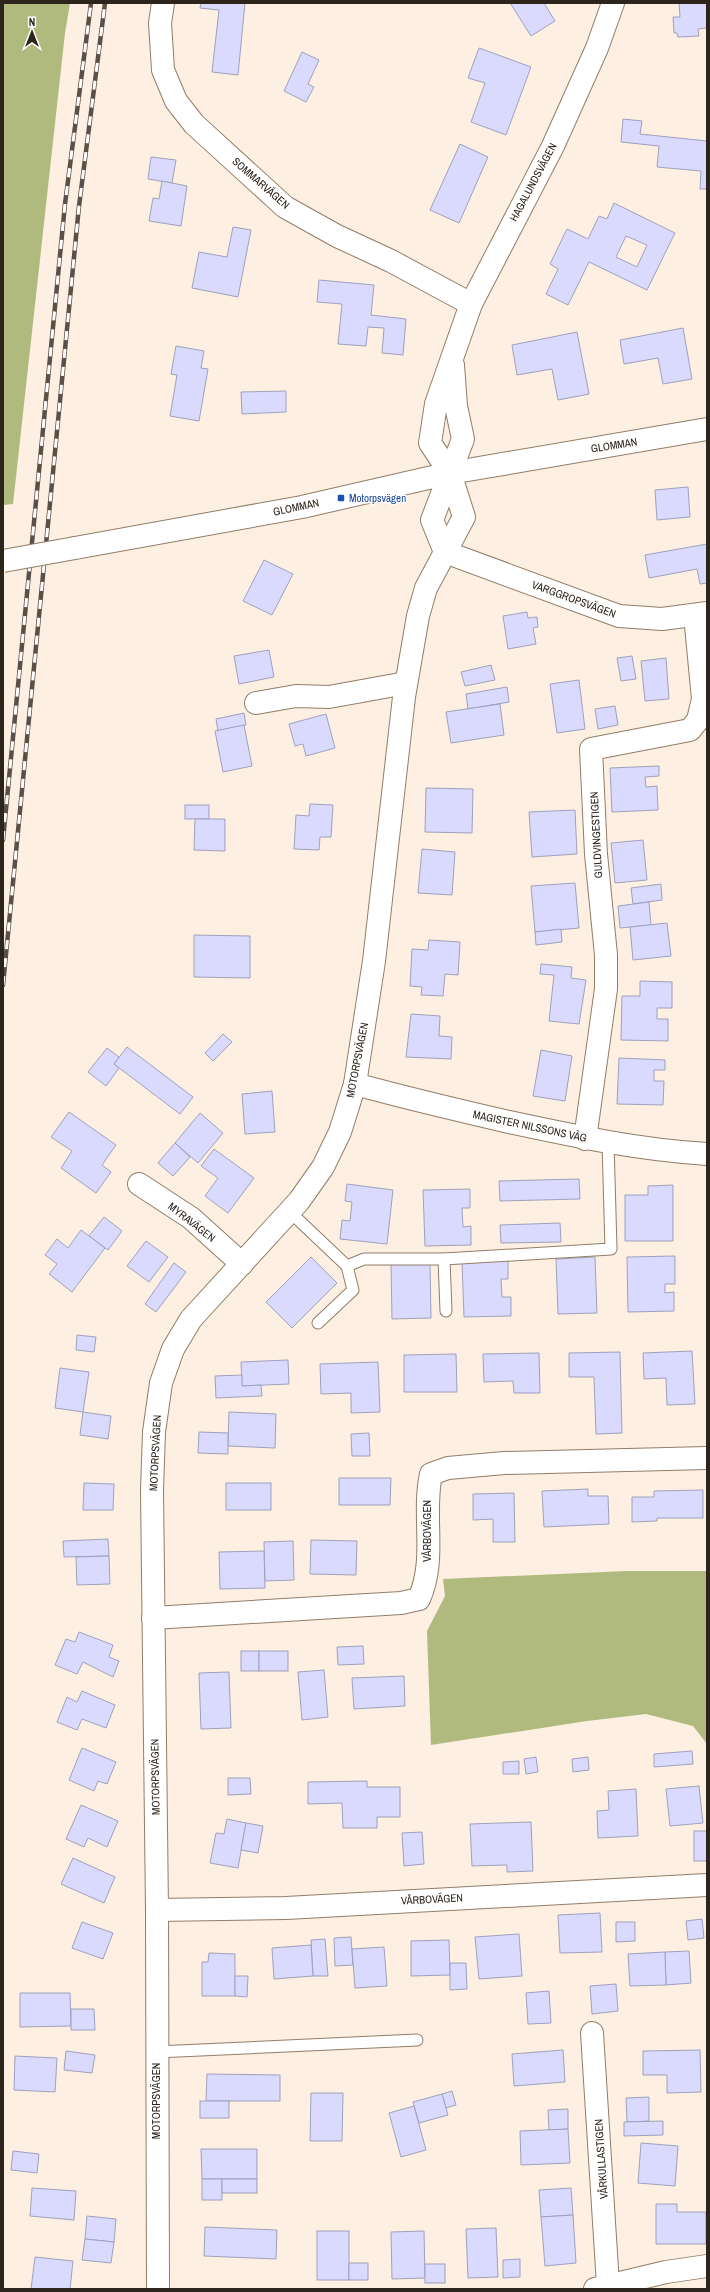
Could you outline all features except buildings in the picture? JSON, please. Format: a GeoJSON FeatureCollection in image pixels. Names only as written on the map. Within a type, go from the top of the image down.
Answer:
{"type":"FeatureCollection","features":[{"type":"Feature","properties":{"kind":"street","name":"SOMMARVÄGEN"},"geometry":{"type":"LineString","coordinates":[[163,3],[160,23],[163,70],[176,101],[194,124],[285,206],[337,236],[398,264],[471,304]]}},
{"type":"Feature","properties":{"kind":"street","name":"HAGALUNDSVÄGEN"},"geometry":{"type":"LineString","coordinates":[[450,473],[430,443],[436,404],[453,360],[471,304],[553,146],[597,48],[613,3]]}},
{"type":"Feature","properties":{"kind":"street","name":"HAGALUNDSVÄGEN"},"geometry":{"type":"LineString","coordinates":[[450,473],[463,438],[456,406],[453,360]]}},
{"type":"Feature","properties":{"kind":"street","name":"GLOMMAN"},"geometry":{"type":"LineString","coordinates":[[3,561],[302,507],[450,473],[707,430]]}},
{"type":"Feature","properties":{"kind":"street","name":"MOTORPSVÄGEN"},"geometry":{"type":"LineString","coordinates":[[158,2289],[156,2052],[157,1910],[152,1483],[154,1432],[161,1383],[173,1349],[191,1319],[289,1211],[324,1167],[340,1132],[355,1084],[374,962],[406,683],[418,616],[426,588],[464,518],[450,473]]}},
{"type":"Feature","properties":{"kind":"street","name":"VARGGROPSVÄGEN"},"geometry":{"type":"LineString","coordinates":[[445,552],[620,616],[662,619],[701,614]]}},
{"type":"Feature","properties":{"kind":"street","name":"GULDVINGESTIGEN"},"geometry":{"type":"LineString","coordinates":[[585,1139],[606,982],[606,955],[596,854],[591,749],[690,730],[698,720],[703,699],[701,614]]}},
{"type":"Feature","properties":{"kind":"street"},"geometry":{"type":"LineString","coordinates":[[256,703],[296,696],[330,697],[406,683]]}},
{"type":"Feature","properties":{"kind":"street","name":"MAGISTER NILSSONS VÄG"},"geometry":{"type":"LineString","coordinates":[[355,1084],[409,1099],[585,1139],[668,1151],[707,1154]]}},
{"type":"Feature","properties":{"kind":"street","name":"MYRAVÄGEN"},"geometry":{"type":"LineString","coordinates":[[139,1184],[191,1218],[242,1264]]}},
{"type":"Feature","properties":{"kind":"street","name":"VÅRBOVÄGEN"},"geometry":{"type":"LineString","coordinates":[[153,1618],[401,1603],[419,1598],[425,1584],[429,1547],[427,1492],[431,1474],[448,1468],[504,1463],[707,1458]]}},
{"type":"Feature","properties":{"kind":"street","name":"VÅRBOVÄGEN"},"geometry":{"type":"LineString","coordinates":[[157,1910],[286,1908],[707,1884]]}},
{"type":"Feature","properties":{"kind":"street","name":"VÅRKULLASTIGEN"},"geometry":{"type":"LineString","coordinates":[[592,2032],[602,2287]]}},
{"type":"Feature","properties":{"kind":"street"},"geometry":{"type":"LineString","coordinates":[[602,2287],[707,2266]]}},
{"type":"Feature","properties":{"kind":"lane"},"geometry":{"type":"LineString","coordinates":[[347,1266],[364,1259],[444,1259],[611,1249],[608,1142]]}},
{"type":"Feature","properties":{"kind":"lane"},"geometry":{"type":"LineString","coordinates":[[289,1211],[347,1266],[353,1290],[318,1323]]}},
{"type":"Feature","properties":{"kind":"lane"},"geometry":{"type":"LineString","coordinates":[[444,1259],[446,1311]]}},
{"type":"Feature","properties":{"kind":"lane"},"geometry":{"type":"LineString","coordinates":[[156,2052],[417,2040]]}},
{"type":"Feature","properties":{"kind":"green space"},"geometry":{"type":"Polygon","coordinates":[[[3,3],[70,3],[65,33],[13,504],[3,505],[3,3]]]}},
{"type":"Feature","properties":{"kind":"green space"},"geometry":{"type":"Polygon","coordinates":[[[627,1571],[707,1571],[707,1744],[693,1726],[646,1714],[587,1721],[431,1745],[427,1631],[445,1596],[443,1579],[627,1571]]]}},
{"type":"Feature","properties":{"kind":"railway"},"geometry":{"type":"LineString","coordinates":[[3,840],[65,204],[91,3]]}},
{"type":"Feature","properties":{"kind":"railway"},"geometry":{"type":"LineString","coordinates":[[3,985],[79,206],[105,3]]}},
{"type":"Feature","properties":{"kind":"place","name":"Motorpsvägen"},"geometry":{"type":"Point","coordinates":[341,498]}}]}
